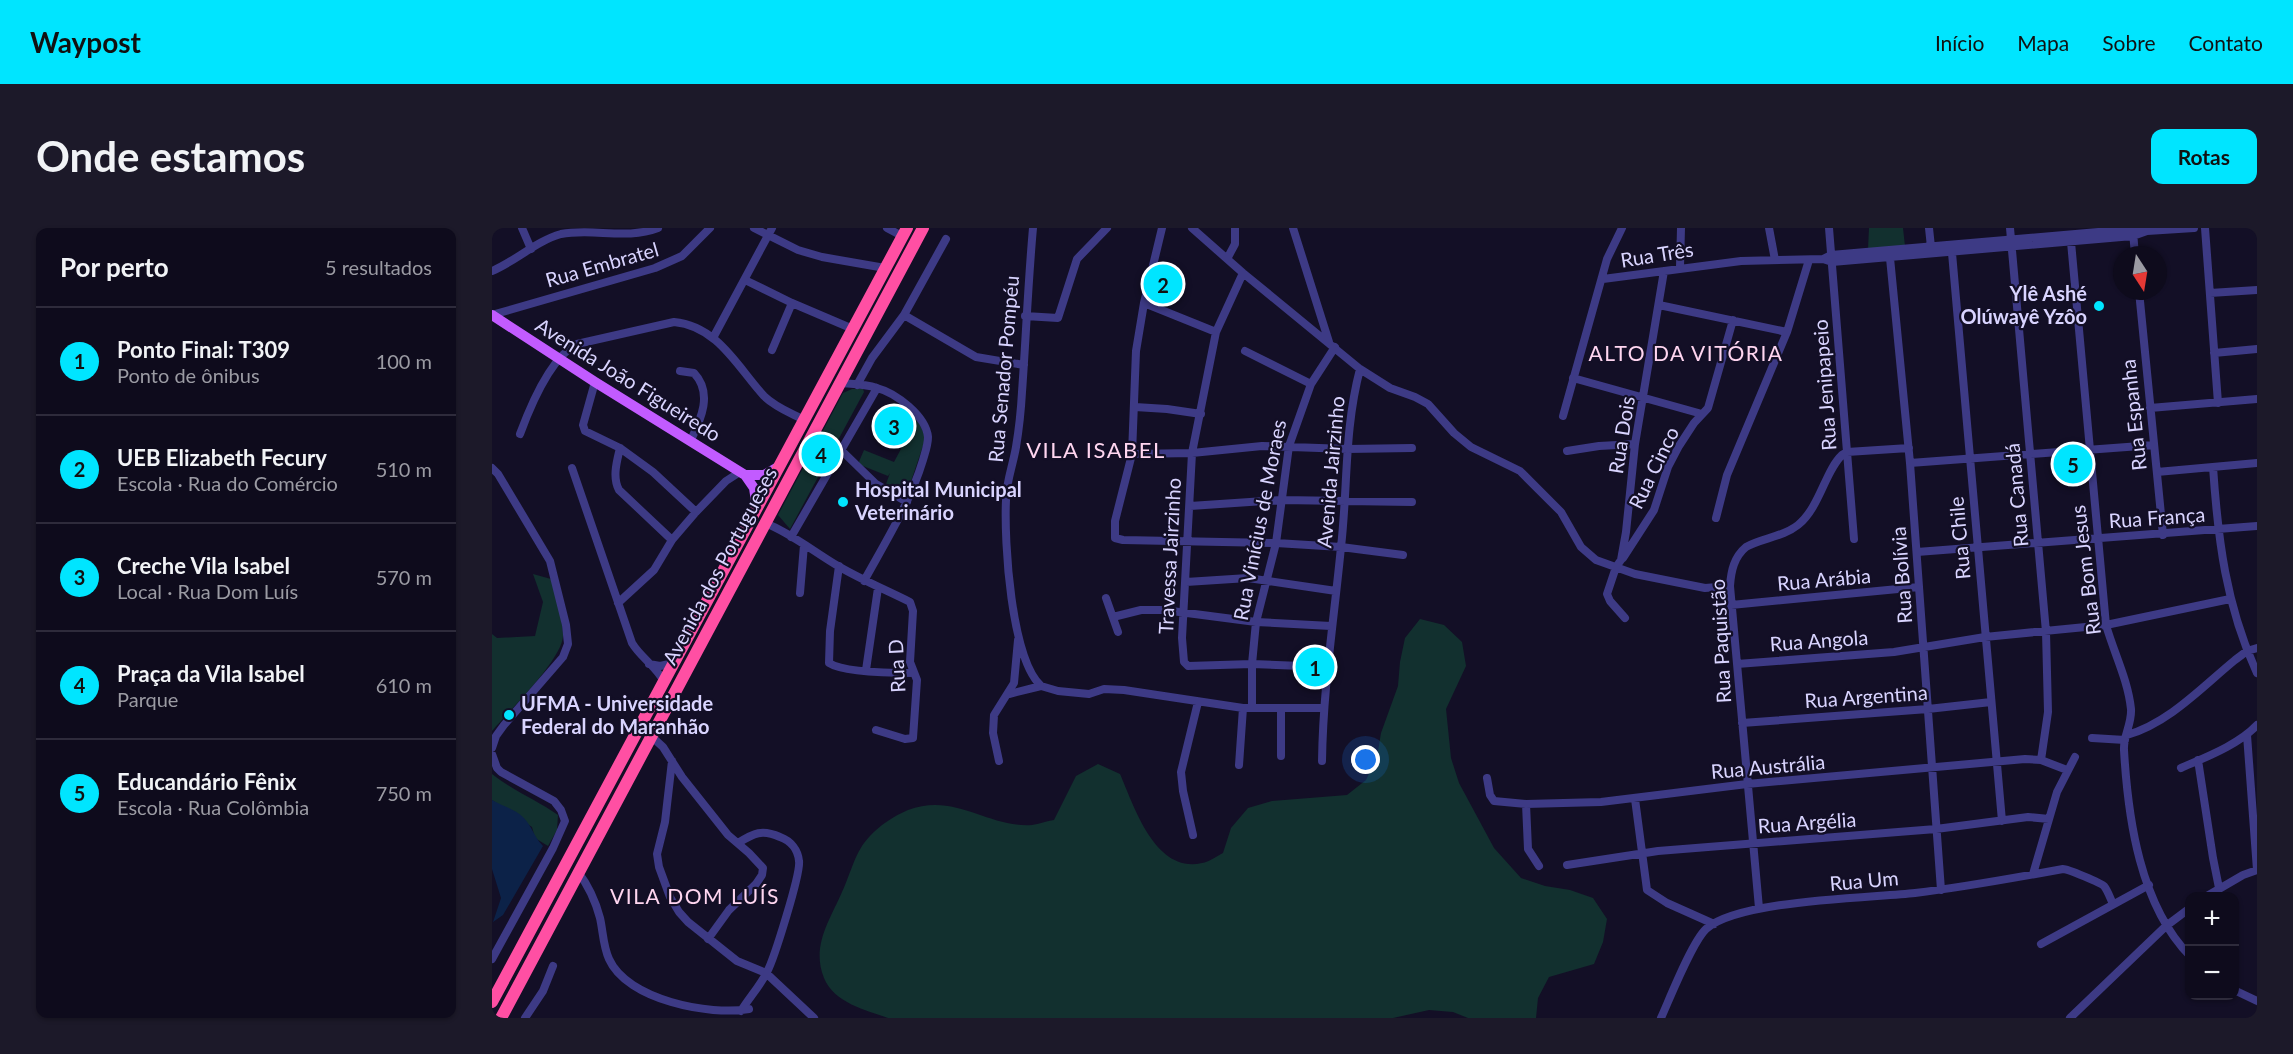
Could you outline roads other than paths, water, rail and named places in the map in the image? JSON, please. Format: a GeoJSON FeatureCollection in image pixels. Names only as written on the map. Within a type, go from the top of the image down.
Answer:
{"type":"FeatureCollection","features":[{"type":"Feature","properties":{"kind":"highway","name":"Avenida dos Portugueses"},"geometry":{"type":"LineString","coordinates":[[501,1018],[923,228]]}},
{"type":"Feature","properties":{"kind":"highway","name":"Avenida dos Portugueses"},"geometry":{"type":"LineString","coordinates":[[492,1002],[904,232]]}},
{"type":"Feature","properties":{"kind":"highway"},"geometry":{"type":"LineString","coordinates":[[855,355],[860,338],[880,300],[880,294],[872,293]]}},
{"type":"Feature","properties":{"kind":"highway"},"geometry":{"type":"LineString","coordinates":[[651,736],[646,731],[646,726],[659,699],[662,685]]}},
{"type":"Feature","properties":{"kind":"main road","name":"Avenida João Figueiredo"},"geometry":{"type":"LineString","coordinates":[[492,315],[595,382],[743,473]]}},
{"type":"Feature","properties":{"kind":"main road"},"geometry":{"type":"LineString","coordinates":[[743,473],[764,475],[780,465]]}},
{"type":"Feature","properties":{"kind":"main road"},"geometry":{"type":"LineString","coordinates":[[743,473],[754,488],[757,508]]}},
{"type":"Feature","properties":{"kind":"street"},"geometry":{"type":"LineString","coordinates":[[522,228],[531,249]]}},
{"type":"Feature","properties":{"kind":"street","name":"Rua Embratel"},"geometry":{"type":"LineString","coordinates":[[492,315],[656,268],[682,256],[711,228]]}},
{"type":"Feature","properties":{"kind":"street"},"geometry":{"type":"LineString","coordinates":[[754,228],[770,232],[787,246],[806,253],[885,268]]}},
{"type":"Feature","properties":{"kind":"street"},"geometry":{"type":"LineString","coordinates":[[887,228],[904,232]]}},
{"type":"Feature","properties":{"kind":"street","name":"Rua Senador Pompéu"},"geometry":{"type":"LineString","coordinates":[[1033,228],[1017,446],[1006,499],[1006,559],[1019,636],[1032,676],[1041,686]]}},
{"type":"Feature","properties":{"kind":"street"},"geometry":{"type":"LineString","coordinates":[[1025,316],[1058,318],[1077,259],[1107,228]]}},
{"type":"Feature","properties":{"kind":"street"},"geometry":{"type":"LineString","coordinates":[[1162,228],[1143,303],[1136,351],[1132,454],[1114,529],[1115,538],[1276,543],[1341,547],[1403,555]]}},
{"type":"Feature","properties":{"kind":"street"},"geometry":{"type":"LineString","coordinates":[[1192,228],[1360,369],[1390,388],[1428,404],[1454,433],[1471,447],[1520,471],[1561,512],[1584,551],[1596,560],[1618,564],[1635,574],[1705,588],[1730,586]]}},
{"type":"Feature","properties":{"kind":"street"},"geometry":{"type":"LineString","coordinates":[[1227,259],[1235,244],[1235,228]]}},
{"type":"Feature","properties":{"kind":"street"},"geometry":{"type":"LineString","coordinates":[[1293,228],[1332,345]]}},
{"type":"Feature","properties":{"kind":"street"},"geometry":{"type":"LineString","coordinates":[[1603,279],[1607,259],[1622,228]]}},
{"type":"Feature","properties":{"kind":"street"},"geometry":{"type":"LineString","coordinates":[[1680,267],[1681,228]]}},
{"type":"Feature","properties":{"kind":"street"},"geometry":{"type":"LineString","coordinates":[[1769,228],[1775,260]]}},
{"type":"Feature","properties":{"kind":"street","name":"Rua Jenipapeio"},"geometry":{"type":"LineString","coordinates":[[1829,228],[1854,539]]}},
{"type":"Feature","properties":{"kind":"street"},"geometry":{"type":"LineString","coordinates":[[1929,228],[1931,247]]}},
{"type":"Feature","properties":{"kind":"street","name":"Rua Canadá"},"geometry":{"type":"LineString","coordinates":[[2010,228],[2046,632],[2048,712],[2042,760]]}},
{"type":"Feature","properties":{"kind":"street"},"geometry":{"type":"LineString","coordinates":[[1832,259],[1890,258],[1952,253],[2133,231],[2194,228]]}},
{"type":"Feature","properties":{"kind":"street"},"geometry":{"type":"LineString","coordinates":[[2205,228],[2218,403]]}},
{"type":"Feature","properties":{"kind":"street"},"geometry":{"type":"LineString","coordinates":[[492,271],[546,240],[568,233],[592,231],[629,233],[652,229]]}},
{"type":"Feature","properties":{"kind":"street"},"geometry":{"type":"LineString","coordinates":[[1832,259],[1931,247],[2071,242],[2133,231]]}},
{"type":"Feature","properties":{"kind":"street"},"geometry":{"type":"LineString","coordinates":[[2133,231],[2134,246]]}},
{"type":"Feature","properties":{"kind":"street"},"geometry":{"type":"LineString","coordinates":[[713,338],[770,232]]}},
{"type":"Feature","properties":{"kind":"street"},"geometry":{"type":"LineString","coordinates":[[857,385],[872,358],[904,315],[946,239]]}},
{"type":"Feature","properties":{"kind":"street","name":"Rua Bom Jesus"},"geometry":{"type":"LineString","coordinates":[[2071,242],[2106,625],[2124,679],[2131,709],[2124,750],[2132,828],[2148,885],[2166,926],[2185,950]]}},
{"type":"Feature","properties":{"kind":"street","name":"Rua Chile"},"geometry":{"type":"LineString","coordinates":[[1952,253],[2002,821]]}},
{"type":"Feature","properties":{"kind":"street","name":"Rua Bolívia"},"geometry":{"type":"LineString","coordinates":[[1890,258],[1909,448],[1941,890]]}},
{"type":"Feature","properties":{"kind":"street","name":"Rua Três"},"geometry":{"type":"LineString","coordinates":[[1563,416],[1596,296],[1603,279],[1680,267],[1741,261],[1832,259]]}},
{"type":"Feature","properties":{"kind":"street"},"geometry":{"type":"LineString","coordinates":[[1716,518],[1726,475],[1787,332],[1809,260]]}},
{"type":"Feature","properties":{"kind":"street","name":"Rua Dois"},"geometry":{"type":"LineString","coordinates":[[1618,564],[1627,523],[1635,444],[1664,271]]}},
{"type":"Feature","properties":{"kind":"street","name":"Travessa Jairzinho"},"geometry":{"type":"LineString","coordinates":[[1243,273],[1216,332],[1192,453],[1183,657],[1185,665],[1188,666],[1252,664]]}},
{"type":"Feature","properties":{"kind":"street"},"geometry":{"type":"LineString","coordinates":[[745,280],[792,303],[853,328]]}},
{"type":"Feature","properties":{"kind":"street"},"geometry":{"type":"LineString","coordinates":[[2210,293],[2257,290]]}},
{"type":"Feature","properties":{"kind":"street","name":"Rua Espanha"},"geometry":{"type":"LineString","coordinates":[[2140,300],[2163,535]]}},
{"type":"Feature","properties":{"kind":"street"},"geometry":{"type":"LineString","coordinates":[[772,350],[792,303]]}},
{"type":"Feature","properties":{"kind":"street"},"geometry":{"type":"LineString","coordinates":[[1143,303],[1216,332]]}},
{"type":"Feature","properties":{"kind":"street"},"geometry":{"type":"LineString","coordinates":[[1659,305],[1787,332]]}},
{"type":"Feature","properties":{"kind":"street"},"geometry":{"type":"LineString","coordinates":[[904,315],[976,357],[1024,365]]}},
{"type":"Feature","properties":{"kind":"street","name":"Rua Cinco"},"geometry":{"type":"LineString","coordinates":[[1618,564],[1654,510],[1668,467],[1679,446],[1711,402],[1733,320]]}},
{"type":"Feature","properties":{"kind":"street"},"geometry":{"type":"LineString","coordinates":[[519,434],[530,408],[564,352],[577,344],[674,322],[689,325],[713,338],[736,359],[764,396],[804,420]]}},
{"type":"Feature","properties":{"kind":"street","name":"Rua Vinícius de Moraes"},"geometry":{"type":"LineString","coordinates":[[1252,708],[1252,664],[1256,622],[1276,543],[1289,446],[1311,384],[1332,345]]}},
{"type":"Feature","properties":{"kind":"street"},"geometry":{"type":"LineString","coordinates":[[2214,353],[2257,349]]}},
{"type":"Feature","properties":{"kind":"street"},"geometry":{"type":"LineString","coordinates":[[1245,351],[1311,384]]}},
{"type":"Feature","properties":{"kind":"street","name":"Avenida Jairzinho"},"geometry":{"type":"LineString","coordinates":[[1322,762],[1323,708],[1341,547],[1347,449],[1352,405],[1360,369]]}},
{"type":"Feature","properties":{"kind":"street"},"geometry":{"type":"LineString","coordinates":[[680,371],[694,373],[703,390],[701,420],[691,440]]}},
{"type":"Feature","properties":{"kind":"street"},"geometry":{"type":"LineString","coordinates":[[1573,378],[1702,414]]}},
{"type":"Feature","properties":{"kind":"street"},"geometry":{"type":"LineString","coordinates":[[595,382],[583,429],[588,434],[620,448],[653,472],[696,512]]}},
{"type":"Feature","properties":{"kind":"street"},"geometry":{"type":"LineString","coordinates":[[840,383],[877,388],[898,398],[921,420],[928,441],[907,502],[864,580]]}},
{"type":"Feature","properties":{"kind":"street"},"geometry":{"type":"LineString","coordinates":[[791,537],[877,388]]}},
{"type":"Feature","properties":{"kind":"street"},"geometry":{"type":"LineString","coordinates":[[2150,408],[2257,399]]}},
{"type":"Feature","properties":{"kind":"street"},"geometry":{"type":"LineString","coordinates":[[1135,407],[1201,414]]}},
{"type":"Feature","properties":{"kind":"street"},"geometry":{"type":"LineString","coordinates":[[1567,451],[1635,444]]}},
{"type":"Feature","properties":{"kind":"street"},"geometry":{"type":"LineString","coordinates":[[1910,464],[2154,445]]}},
{"type":"Feature","properties":{"kind":"street"},"geometry":{"type":"LineString","coordinates":[[1132,454],[1192,453],[1262,446],[1347,449],[1412,448]]}},
{"type":"Feature","properties":{"kind":"street"},"geometry":{"type":"LineString","coordinates":[[620,448],[616,468],[616,485],[672,540]]}},
{"type":"Feature","properties":{"kind":"street"},"geometry":{"type":"LineString","coordinates":[[1847,452],[1909,448]]}},
{"type":"Feature","properties":{"kind":"street"},"geometry":{"type":"LineString","coordinates":[[841,450],[876,484],[907,502]]}},
{"type":"Feature","properties":{"kind":"street","name":"Rua Paquistão"},"geometry":{"type":"LineString","coordinates":[[1758,908],[1731,605],[1730,586],[1734,565],[1742,551],[1753,543],[1785,532],[1799,524],[1816,502],[1839,458],[1847,452]]}},
{"type":"Feature","properties":{"kind":"street"},"geometry":{"type":"LineString","coordinates":[[2157,472],[2257,463]]}},
{"type":"Feature","properties":{"kind":"street"},"geometry":{"type":"LineString","coordinates":[[2213,467],[2225,579],[2247,651],[2257,674]]}},
{"type":"Feature","properties":{"kind":"street"},"geometry":{"type":"LineString","coordinates":[[492,468],[544,547],[550,561],[566,626],[568,644],[563,657],[496,736],[492,748]]}},
{"type":"Feature","properties":{"kind":"street"},"geometry":{"type":"LineString","coordinates":[[572,468],[632,643],[658,672],[662,685]]}},
{"type":"Feature","properties":{"kind":"street"},"geometry":{"type":"LineString","coordinates":[[618,603],[654,570],[672,540],[696,512],[726,481],[743,473]]}},
{"type":"Feature","properties":{"kind":"street"},"geometry":{"type":"LineString","coordinates":[[1190,506],[1281,500],[1345,499],[1412,502]]}},
{"type":"Feature","properties":{"kind":"street","name":"Rua D"},"geometry":{"type":"LineString","coordinates":[[768,519],[804,545],[912,606],[910,662],[917,686],[913,738],[905,740],[876,730]]}},
{"type":"Feature","properties":{"kind":"street","name":"Rua França"},"geometry":{"type":"LineString","coordinates":[[1917,552],[2163,535],[2257,526]]}},
{"type":"Feature","properties":{"kind":"street"},"geometry":{"type":"LineString","coordinates":[[800,593],[804,545]]}},
{"type":"Feature","properties":{"kind":"street"},"geometry":{"type":"LineString","coordinates":[[1618,564],[1607,594],[1625,618]]}},
{"type":"Feature","properties":{"kind":"street"},"geometry":{"type":"LineString","coordinates":[[839,566],[828,658],[830,664],[866,670],[914,673]]}},
{"type":"Feature","properties":{"kind":"street"},"geometry":{"type":"LineString","coordinates":[[1186,582],[1268,579],[1336,591]]}},
{"type":"Feature","properties":{"kind":"street"},"geometry":{"type":"LineString","coordinates":[[866,670],[878,588]]}},
{"type":"Feature","properties":{"kind":"street","name":"Rua Arábia"},"geometry":{"type":"LineString","coordinates":[[1731,605],[1919,588]]}},
{"type":"Feature","properties":{"kind":"street"},"geometry":{"type":"LineString","coordinates":[[1106,598],[1118,632]]}},
{"type":"Feature","properties":{"kind":"street","name":"Rua Angola"},"geometry":{"type":"LineString","coordinates":[[1737,664],[1923,647],[1985,637],[2106,625],[2230,599]]}},
{"type":"Feature","properties":{"kind":"street"},"geometry":{"type":"LineString","coordinates":[[1113,617],[1141,610],[1164,610],[1256,622],[1331,626]]}},
{"type":"Feature","properties":{"kind":"street"},"geometry":{"type":"LineString","coordinates":[[1009,694],[1016,675],[1019,636]]}},
{"type":"Feature","properties":{"kind":"street"},"geometry":{"type":"LineString","coordinates":[[2092,738],[2126,737],[2161,719],[2247,651],[2257,648]]}},
{"type":"Feature","properties":{"kind":"street"},"geometry":{"type":"LineString","coordinates":[[648,663],[660,666],[674,663]]}},
{"type":"Feature","properties":{"kind":"street"},"geometry":{"type":"LineString","coordinates":[[1252,664],[1327,667]]}},
{"type":"Feature","properties":{"kind":"street"},"geometry":{"type":"LineString","coordinates":[[999,761],[993,733],[994,715],[1001,701],[1009,694],[1041,686],[1089,694],[1104,689],[1124,690],[1243,708],[1323,708]]}},
{"type":"Feature","properties":{"kind":"street"},"geometry":{"type":"LineString","coordinates":[[1193,835],[1181,771],[1198,702]]}},
{"type":"Feature","properties":{"kind":"street","name":"Rua Argentina"},"geometry":{"type":"LineString","coordinates":[[1743,723],[1928,710],[1991,702]]}},
{"type":"Feature","properties":{"kind":"street"},"geometry":{"type":"LineString","coordinates":[[1239,765],[1243,708]]}},
{"type":"Feature","properties":{"kind":"street"},"geometry":{"type":"LineString","coordinates":[[1281,708],[1281,756]]}},
{"type":"Feature","properties":{"kind":"street"},"geometry":{"type":"LineString","coordinates":[[2181,768],[2247,735],[2257,725]]}},
{"type":"Feature","properties":{"kind":"street"},"geometry":{"type":"LineString","coordinates":[[2214,892],[2257,870],[2247,735]]}},
{"type":"Feature","properties":{"kind":"street"},"geometry":{"type":"LineString","coordinates":[[651,736],[663,747],[719,825],[763,868],[762,875],[756,884],[729,910],[708,939]]}},
{"type":"Feature","properties":{"kind":"street"},"geometry":{"type":"LineString","coordinates":[[492,754],[501,772],[554,801],[561,810],[564,821],[558,839],[492,959]]}},
{"type":"Feature","properties":{"kind":"street"},"geometry":{"type":"LineString","coordinates":[[2033,874],[2057,792],[2075,757]]}},
{"type":"Feature","properties":{"kind":"street","name":"Rua Austrália"},"geometry":{"type":"LineString","coordinates":[[1487,778],[1490,795],[1494,801],[1526,804],[1635,799],[1748,784],[1996,761],[2042,760],[2067,770]]}},
{"type":"Feature","properties":{"kind":"street"},"geometry":{"type":"LineString","coordinates":[[2198,760],[2219,888]]}},
{"type":"Feature","properties":{"kind":"street"},"geometry":{"type":"LineString","coordinates":[[672,761],[665,822],[657,854],[670,897],[679,912],[708,939],[737,961],[766,973],[814,1018]]}},
{"type":"Feature","properties":{"kind":"street"},"geometry":{"type":"LineString","coordinates":[[1635,799],[1645,885],[1648,891],[1667,903],[1714,924]]}},
{"type":"Feature","properties":{"kind":"street"},"geometry":{"type":"LineString","coordinates":[[1526,804],[1528,849],[1539,867]]}},
{"type":"Feature","properties":{"kind":"street","name":"Rua Argélia"},"geometry":{"type":"LineString","coordinates":[[1567,865],[1643,853],[1936,829],[2028,817],[2049,819]]}},
{"type":"Feature","properties":{"kind":"street"},"geometry":{"type":"LineString","coordinates":[[578,872],[587,886],[598,913],[606,950],[614,968],[643,990],[674,1003],[729,1015],[745,1010],[766,973],[775,954],[799,870],[794,846],[782,837],[760,831],[738,843]]}},
{"type":"Feature","properties":{"kind":"street","name":"Rua Um"},"geometry":{"type":"LineString","coordinates":[[1661,1018],[1701,935],[1714,924],[1758,908],[1941,890],[2063,869],[2074,871],[2104,886],[2113,904]]}},
{"type":"Feature","properties":{"kind":"street"},"geometry":{"type":"LineString","coordinates":[[2041,944],[2148,885]]}},
{"type":"Feature","properties":{"kind":"street"},"geometry":{"type":"LineString","coordinates":[[2070,1018],[2166,926],[2185,912]]}},
{"type":"Feature","properties":{"kind":"street"},"geometry":{"type":"LineString","coordinates":[[525,1018],[543,992],[553,966]]}},
{"type":"Feature","properties":{"kind":"street"},"geometry":{"type":"LineString","coordinates":[[2239,992],[2257,1001]]}},
{"type":"Feature","properties":{"kind":"water"},"geometry":{"type":"Polygon","coordinates":[[[492,800],[520,814],[543,846],[503,915],[493,922],[501,898],[492,869],[492,800]]]}},
{"type":"Feature","properties":{"kind":"place","name":"UEB Elizabeth Fecury"},"geometry":{"type":"Point","coordinates":[1163,284]}},
{"type":"Feature","properties":{"kind":"place","name":"Ylê Ashé Olúwayê Yzôo"},"geometry":{"type":"Point","coordinates":[2099,306]}},
{"type":"Feature","properties":{"kind":"place","name":"Creche Vila Isabel"},"geometry":{"type":"Point","coordinates":[894,426]}},
{"type":"Feature","properties":{"kind":"place","name":"Praça da Vila Isabel"},"geometry":{"type":"Point","coordinates":[821,454]}},
{"type":"Feature","properties":{"kind":"place","name":"Educandário Fênix"},"geometry":{"type":"Point","coordinates":[2073,464]}},
{"type":"Feature","properties":{"kind":"place","name":"Hospital Municipal Veterinário"},"geometry":{"type":"Point","coordinates":[843,502]}},
{"type":"Feature","properties":{"kind":"place","name":"Ponto Final: T309"},"geometry":{"type":"Point","coordinates":[1315,667]}},
{"type":"Feature","properties":{"kind":"place","name":"UFMA - Universidade Federal do Maranhão"},"geometry":{"type":"Point","coordinates":[509,715]}},
{"type":"Feature","properties":{"kind":"district","name":"ALTO DA VITÓRIA"},"geometry":{"type":"Point","coordinates":[1686,354]}},
{"type":"Feature","properties":{"kind":"district","name":"VILA ISABEL"},"geometry":{"type":"Point","coordinates":[1096,450]}},
{"type":"Feature","properties":{"kind":"district","name":"VILA DOM LUÍS"},"geometry":{"type":"Point","coordinates":[695,897]}}]}
